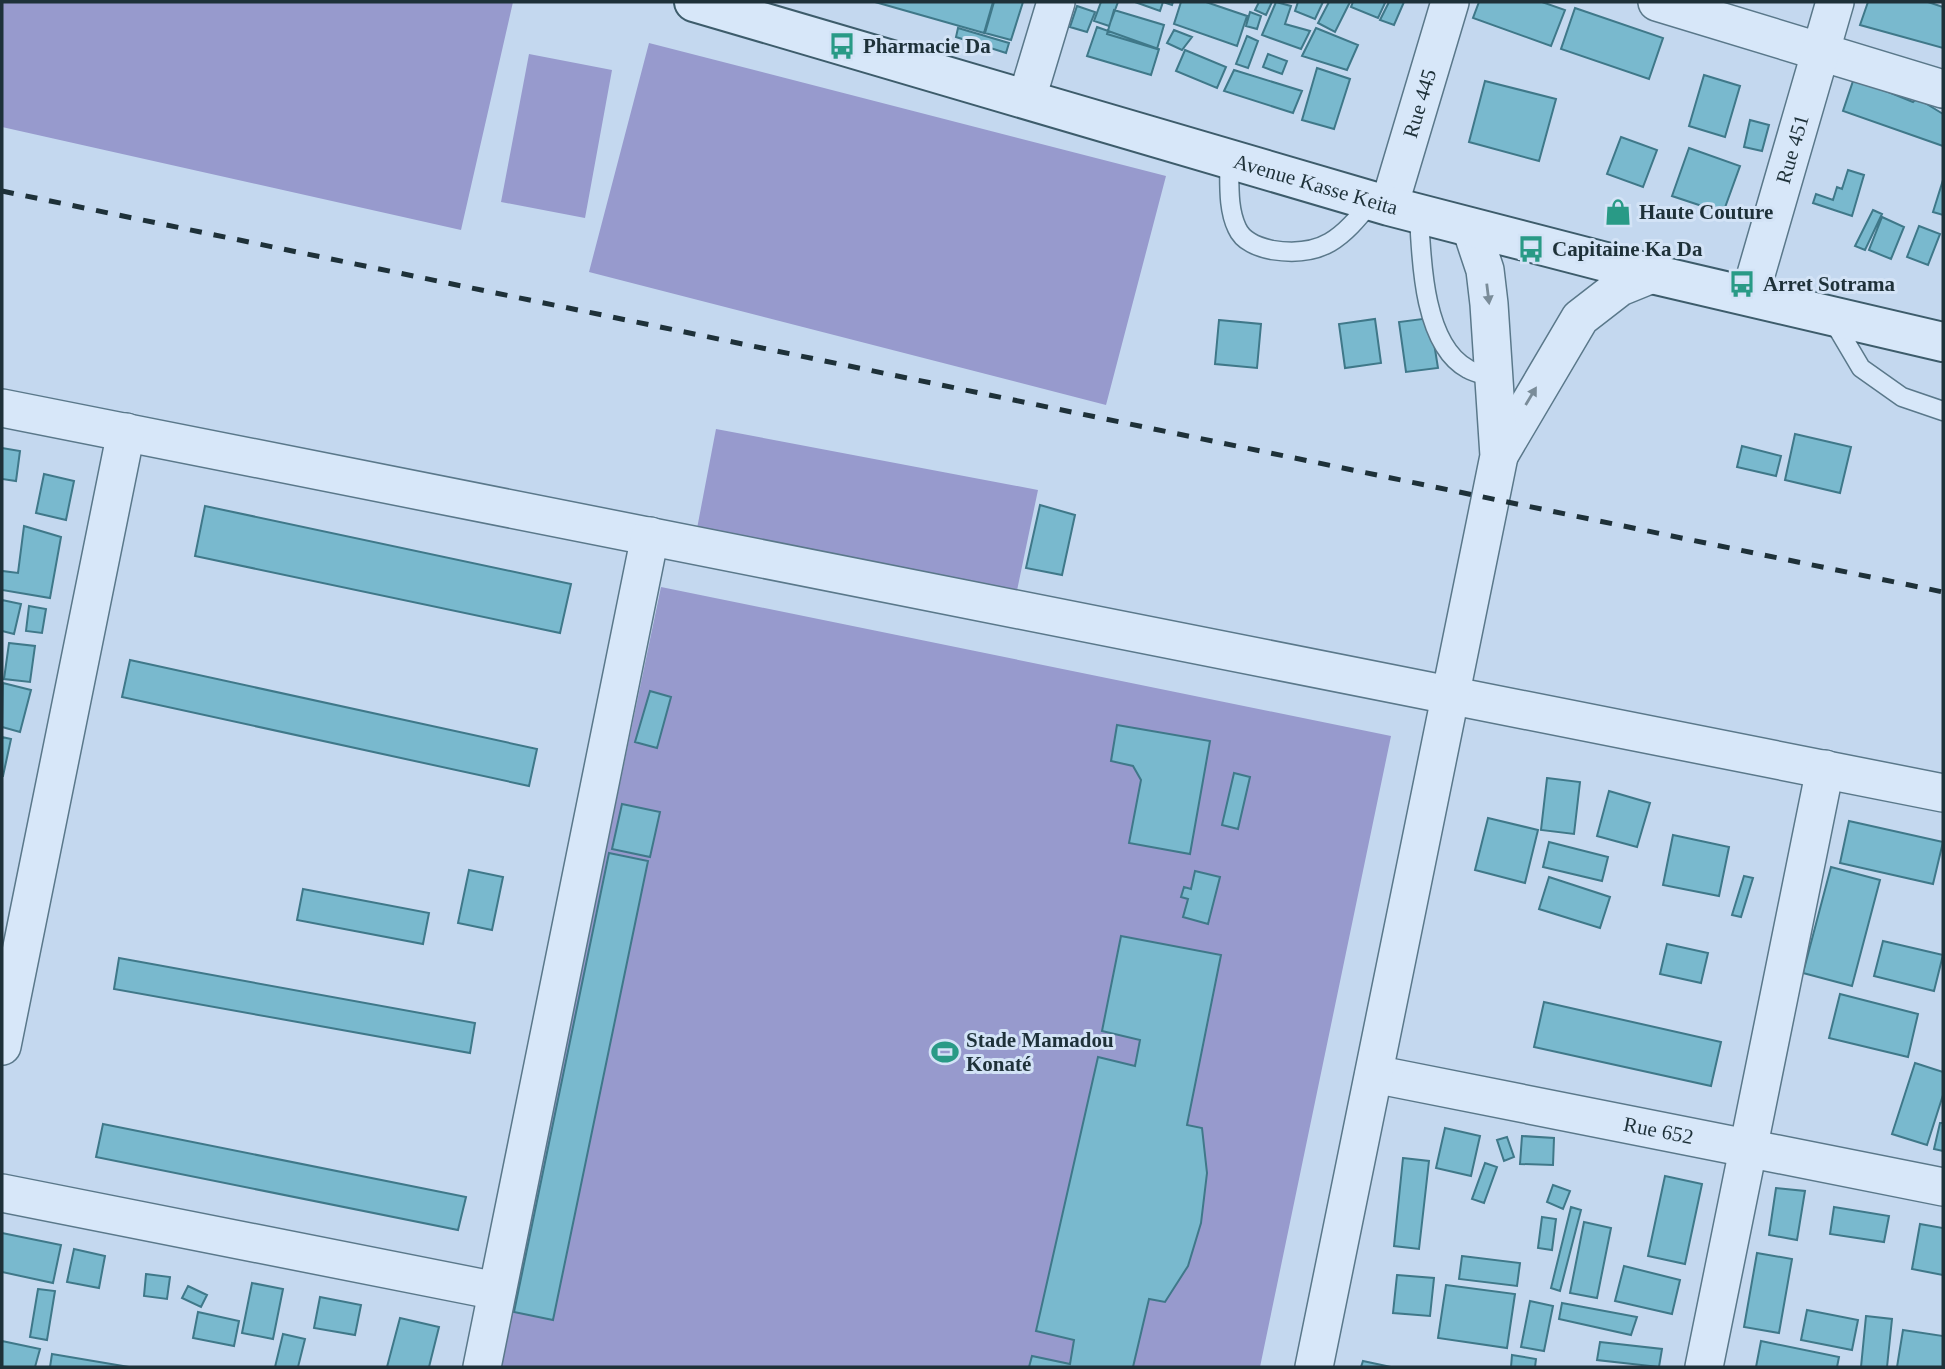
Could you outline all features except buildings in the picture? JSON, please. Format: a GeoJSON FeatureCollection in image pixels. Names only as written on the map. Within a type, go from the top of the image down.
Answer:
{"type":"FeatureCollection","features":[{"type":"Feature","properties":{"kind":"main road","name":"Avenue Kasse Keita"},"geometry":{"type":"LineString","coordinates":[[694,2],[1471,228],[1652,274],[1943,342]]}},
{"type":"Feature","properties":{"kind":"street"},"geometry":{"type":"LineString","coordinates":[[1027,98],[1056,2]]}},
{"type":"Feature","properties":{"kind":"street","name":"Rue 445"},"geometry":{"type":"LineString","coordinates":[[1394,206],[1450,2]]}},
{"type":"Feature","properties":{"kind":"street"},"geometry":{"type":"LineString","coordinates":[[1657,2],[1943,89]]}},
{"type":"Feature","properties":{"kind":"street","name":"Rue 451"},"geometry":{"type":"LineString","coordinates":[[1750,295],[1835,2]]}},
{"type":"Feature","properties":{"kind":"street"},"geometry":{"type":"LineString","coordinates":[[1314,1367],[1499,456],[1485,270],[1471,228]]}},
{"type":"Feature","properties":{"kind":"street"},"geometry":{"type":"LineString","coordinates":[[1499,456],[1524,408],[1580,318],[1620,287],[1652,274]]}},
{"type":"Feature","properties":{"kind":"street"},"geometry":{"type":"LineString","coordinates":[[2,408],[1943,793]]}},
{"type":"Feature","properties":{"kind":"street"},"geometry":{"type":"LineString","coordinates":[[2,1046],[127,432]]}},
{"type":"Feature","properties":{"kind":"street"},"geometry":{"type":"LineString","coordinates":[[482,1367],[650,536]]}},
{"type":"Feature","properties":{"kind":"street"},"geometry":{"type":"LineString","coordinates":[[1704,1367],[1825,769]]}},
{"type":"Feature","properties":{"kind":"street","name":"Rue 652"},"geometry":{"type":"LineString","coordinates":[[1374,1074],[1943,1188]]}},
{"type":"Feature","properties":{"kind":"street"},"geometry":{"type":"LineString","coordinates":[[2,1192],[497,1291]]}},
{"type":"Feature","properties":{"kind":"lane"},"geometry":{"type":"LineString","coordinates":[[1229,158],[1234,219],[1238,231],[1255,247],[1296,254],[1312,252],[1394,206],[1421,272],[1427,301],[1446,348],[1467,369],[1494,378]]}},
{"type":"Feature","properties":{"kind":"lane"},"geometry":{"type":"LineString","coordinates":[[1830,315],[1861,368],[1902,397],[1943,411]]}},
{"type":"Feature","properties":{"kind":"shaded area"},"geometry":{"type":"Polygon","coordinates":[[[2,2],[513,2],[461,230],[2,127],[2,2]]]}},
{"type":"Feature","properties":{"kind":"shaded area"},"geometry":{"type":"Polygon","coordinates":[[[649,43],[1166,176],[1106,405],[589,272],[649,43]]]}},
{"type":"Feature","properties":{"kind":"shaded area"},"geometry":{"type":"Polygon","coordinates":[[[529,54],[612,70],[585,218],[501,202],[529,54]]]}},
{"type":"Feature","properties":{"kind":"shaded area"},"geometry":{"type":"Polygon","coordinates":[[[716,429],[1038,490],[1015,600],[695,539],[716,429]]]}},
{"type":"Feature","properties":{"kind":"shaded area","name":"Stade Mamadou Konaté"},"geometry":{"type":"Polygon","coordinates":[[[661,587],[1391,736],[1260,1367],[498,1367],[661,587]]]}},
{"type":"Feature","properties":{"kind":"railway"},"geometry":{"type":"LineString","coordinates":[[2,191],[1943,592]]}},
{"type":"Feature","properties":{"kind":"place","name":"Pharmacie Da"},"geometry":{"type":"Point","coordinates":[842,46]}},
{"type":"Feature","properties":{"kind":"place","name":"Haute Couture"},"geometry":{"type":"Point","coordinates":[1618,212]}},
{"type":"Feature","properties":{"kind":"place","name":"Capitaine Ka Da"},"geometry":{"type":"Point","coordinates":[1531,249]}},
{"type":"Feature","properties":{"kind":"place","name":"Arret Sotrama"},"geometry":{"type":"Point","coordinates":[1742,284]}},
{"type":"Feature","properties":{"kind":"place","name":"Stade Mamadou Konaté"},"geometry":{"type":"Point","coordinates":[945,1052]}}]}
